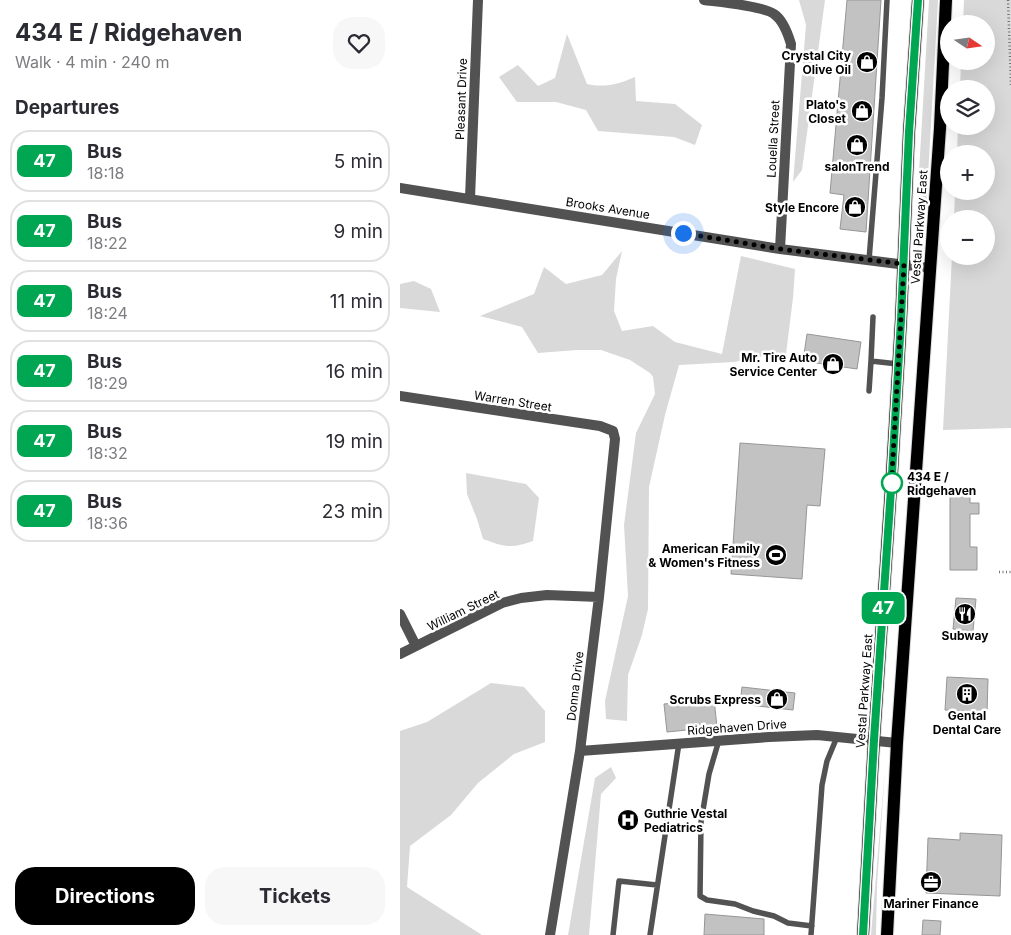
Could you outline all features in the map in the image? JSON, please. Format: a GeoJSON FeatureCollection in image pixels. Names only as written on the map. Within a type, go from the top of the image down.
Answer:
{"type":"FeatureCollection","features":[{"type":"Feature","properties":{"kind":"main road","name":"Vestal Parkway East"},"geometry":{"type":"LineString","coordinates":[[863,935],[904,264],[909,132],[918,0]]}},
{"type":"Feature","properties":{"kind":"main road","name":"Vestal Parkway East"},"geometry":{"type":"LineString","coordinates":[[887,935],[897,743],[940,128],[946,0]]}},
{"type":"Feature","properties":{"kind":"street","name":"Pleasant Drive"},"geometry":{"type":"LineString","coordinates":[[470,198],[478,0]]}},
{"type":"Feature","properties":{"kind":"street","name":"Louella Street"},"geometry":{"type":"LineString","coordinates":[[704,0],[761,9],[774,14],[787,30],[791,44],[780,249]]}},
{"type":"Feature","properties":{"kind":"street","name":"Brooks Avenue"},"geometry":{"type":"LineString","coordinates":[[400,188],[780,249],[930,268]]}},
{"type":"Feature","properties":{"kind":"street","name":"Warren Street"},"geometry":{"type":"LineString","coordinates":[[400,396],[600,426],[613,431],[615,439]]}},
{"type":"Feature","properties":{"kind":"street","name":"Donna Drive"},"geometry":{"type":"LineString","coordinates":[[550,935],[580,751],[599,596],[615,439]]}},
{"type":"Feature","properties":{"kind":"street","name":"William Street"},"geometry":{"type":"LineString","coordinates":[[400,654],[502,603],[521,598],[547,595],[599,596]]}},
{"type":"Feature","properties":{"kind":"street"},"geometry":{"type":"LineString","coordinates":[[400,614],[416,646]]}},
{"type":"Feature","properties":{"kind":"street","name":"Ridgehaven Drive"},"geometry":{"type":"LineString","coordinates":[[580,751],[808,735],[897,743]]}},
{"type":"Feature","properties":{"kind":"lane"},"geometry":{"type":"LineString","coordinates":[[869,260],[887,0]]}},
{"type":"Feature","properties":{"kind":"lane"},"geometry":{"type":"LineString","coordinates":[[869,391],[873,317]]}},
{"type":"Feature","properties":{"kind":"lane"},"geometry":{"type":"LineString","coordinates":[[871,362],[898,364]]}},
{"type":"Feature","properties":{"kind":"lane"},"geometry":{"type":"LineString","coordinates":[[811,935],[822,785],[827,761],[837,737]]}},
{"type":"Feature","properties":{"kind":"lane"},"geometry":{"type":"LineString","coordinates":[[720,740],[709,774],[701,822],[700,896],[707,900],[735,904],[774,916],[788,923],[812,926]]}},
{"type":"Feature","properties":{"kind":"lane"},"geometry":{"type":"LineString","coordinates":[[650,935],[679,743]]}},
{"type":"Feature","properties":{"kind":"lane"},"geometry":{"type":"LineString","coordinates":[[613,935],[619,881],[657,885]]}},
{"type":"Feature","properties":{"kind":"path"},"geometry":{"type":"LineString","coordinates":[[1008,0],[1011,85]]}},
{"type":"Feature","properties":{"kind":"path"},"geometry":{"type":"LineString","coordinates":[[999,572],[1011,572]]}},
{"type":"Feature","properties":{"kind":"shaded area"},"geometry":{"type":"Polygon","coordinates":[[[799,0],[825,0],[802,170],[793,182],[806,25],[799,0]]]}},
{"type":"Feature","properties":{"kind":"shaded area"},"geometry":{"type":"Polygon","coordinates":[[[929,0],[938,0],[925,229],[921,240],[915,241],[929,0]]]}},
{"type":"Feature","properties":{"kind":"shaded area"},"geometry":{"type":"Polygon","coordinates":[[[964,0],[1011,0],[1011,428],[943,430],[952,265],[995,265],[995,210],[954,210],[955,200],[995,200],[995,145],[957,145],[958,135],[995,135],[995,80],[960,80],[961,70],[995,70],[995,15],[963,15],[964,0]]]}},
{"type":"Feature","properties":{"kind":"shaded area"},"geometry":{"type":"Polygon","coordinates":[[[567,34],[587,84],[612,85],[635,77],[636,101],[675,104],[702,125],[695,145],[674,137],[598,131],[586,110],[556,102],[517,102],[499,77],[518,65],[538,86],[555,78],[567,34]]]}},
{"type":"Feature","properties":{"kind":"shaded area"},"geometry":{"type":"Polygon","coordinates":[[[622,251],[616,279],[614,311],[622,331],[653,326],[675,342],[722,354],[741,256],[795,269],[786,354],[768,355],[734,362],[679,365],[665,415],[649,487],[648,609],[642,635],[628,675],[627,721],[606,719],[605,701],[628,596],[624,525],[636,433],[655,394],[653,377],[630,360],[601,350],[538,353],[522,327],[480,316],[534,294],[544,267],[566,284],[602,275],[622,251]]]}},
{"type":"Feature","properties":{"kind":"shaded area"},"geometry":{"type":"Polygon","coordinates":[[[414,281],[431,289],[440,312],[400,308],[400,284],[414,281]]]}},
{"type":"Feature","properties":{"kind":"shaded area"},"geometry":{"type":"Polygon","coordinates":[[[466,473],[526,484],[539,498],[533,541],[508,546],[483,539],[467,494],[466,473]]]}},
{"type":"Feature","properties":{"kind":"shaded area"},"geometry":{"type":"Polygon","coordinates":[[[491,683],[524,687],[545,711],[545,742],[514,754],[478,783],[451,815],[410,846],[407,887],[482,935],[400,935],[400,731],[427,722],[491,683]]]}},
{"type":"Feature","properties":{"kind":"shaded area"},"geometry":{"type":"Polygon","coordinates":[[[611,767],[616,778],[601,794],[589,935],[568,935],[595,778],[611,767]]]}},
{"type":"Feature","properties":{"kind":"shaded area"},"geometry":{"type":"Polygon","coordinates":[[[885,769],[877,885],[876,935],[871,935],[885,769]]]}},
{"type":"Feature","properties":{"kind":"building"},"geometry":{"type":"Polygon","coordinates":[[[847,0],[881,0],[866,232],[840,229],[844,195],[830,193],[847,0]]]}},
{"type":"Feature","properties":{"kind":"building"},"geometry":{"type":"Polygon","coordinates":[[[807,334],[861,342],[857,369],[803,361],[807,334]]]}},
{"type":"Feature","properties":{"kind":"building"},"geometry":{"type":"Polygon","coordinates":[[[740,443],[825,449],[820,506],[807,505],[802,579],[731,574],[740,443]]]}},
{"type":"Feature","properties":{"kind":"building"},"geometry":{"type":"Polygon","coordinates":[[[950,489],[970,489],[970,503],[979,503],[979,514],[970,514],[970,547],[977,547],[977,570],[950,570],[950,489]]]}},
{"type":"Feature","properties":{"kind":"building","name":"Subway"},"geometry":{"type":"Polygon","coordinates":[[[956,598],[976,599],[973,631],[953,629],[956,598]]]}},
{"type":"Feature","properties":{"kind":"building","name":"Gental Dental Care"},"geometry":{"type":"Polygon","coordinates":[[[947,677],[988,679],[987,712],[945,710],[947,677]]]}},
{"type":"Feature","properties":{"kind":"building"},"geometry":{"type":"Polygon","coordinates":[[[742,687],[795,693],[793,710],[740,704],[742,687]]]}},
{"type":"Feature","properties":{"kind":"building"},"geometry":{"type":"Polygon","coordinates":[[[714,699],[717,727],[667,732],[664,704],[714,699]]]}},
{"type":"Feature","properties":{"kind":"building"},"geometry":{"type":"Polygon","coordinates":[[[960,833],[1002,835],[1000,896],[926,893],[928,838],[960,840],[960,833]]]}},
{"type":"Feature","properties":{"kind":"building"},"geometry":{"type":"Polygon","coordinates":[[[705,914],[764,919],[764,935],[704,935],[705,914]]]}},
{"type":"Feature","properties":{"kind":"building"},"geometry":{"type":"Polygon","coordinates":[[[923,920],[941,921],[940,935],[922,935],[923,920]]]}},
{"type":"Feature","properties":{"kind":"bus line","name":"47"},"geometry":{"type":"LineString","coordinates":[[863,935],[892,474],[909,132],[918,0]]}},
{"type":"Feature","properties":{"kind":"place","name":"Crystal City Olive Oil"},"geometry":{"type":"Point","coordinates":[867,62]}},
{"type":"Feature","properties":{"kind":"place","name":"Plato's Closet"},"geometry":{"type":"Point","coordinates":[862,111]}},
{"type":"Feature","properties":{"kind":"place","name":"salonTrend"},"geometry":{"type":"Point","coordinates":[857,145]}},
{"type":"Feature","properties":{"kind":"place","name":"Style Encore"},"geometry":{"type":"Point","coordinates":[855,207]}},
{"type":"Feature","properties":{"kind":"place","name":"Mr. Tire Auto Service Center"},"geometry":{"type":"Point","coordinates":[833,364]}},
{"type":"Feature","properties":{"kind":"place","name":"434 E / Ridgehaven"},"geometry":{"type":"Point","coordinates":[892,483]}},
{"type":"Feature","properties":{"kind":"place","name":"American Family & Women's Fitness"},"geometry":{"type":"Point","coordinates":[776,555]}},
{"type":"Feature","properties":{"kind":"place","name":"Subway"},"geometry":{"type":"Point","coordinates":[965,614]}},
{"type":"Feature","properties":{"kind":"place","name":"Gental Dental Care"},"geometry":{"type":"Point","coordinates":[967,694]}},
{"type":"Feature","properties":{"kind":"place","name":"Scrubs Express"},"geometry":{"type":"Point","coordinates":[777,699]}},
{"type":"Feature","properties":{"kind":"place","name":"Guthrie Vestal Pediatrics"},"geometry":{"type":"Point","coordinates":[628,820]}},
{"type":"Feature","properties":{"kind":"place","name":"Mariner Finance"},"geometry":{"type":"Point","coordinates":[931,882]}},
{"type":"Feature","properties":{"kind":"route"},"geometry":{"type":"LineString","coordinates":[[683,233],[780,249],[904,264],[891,492],[892,483]]}}]}
